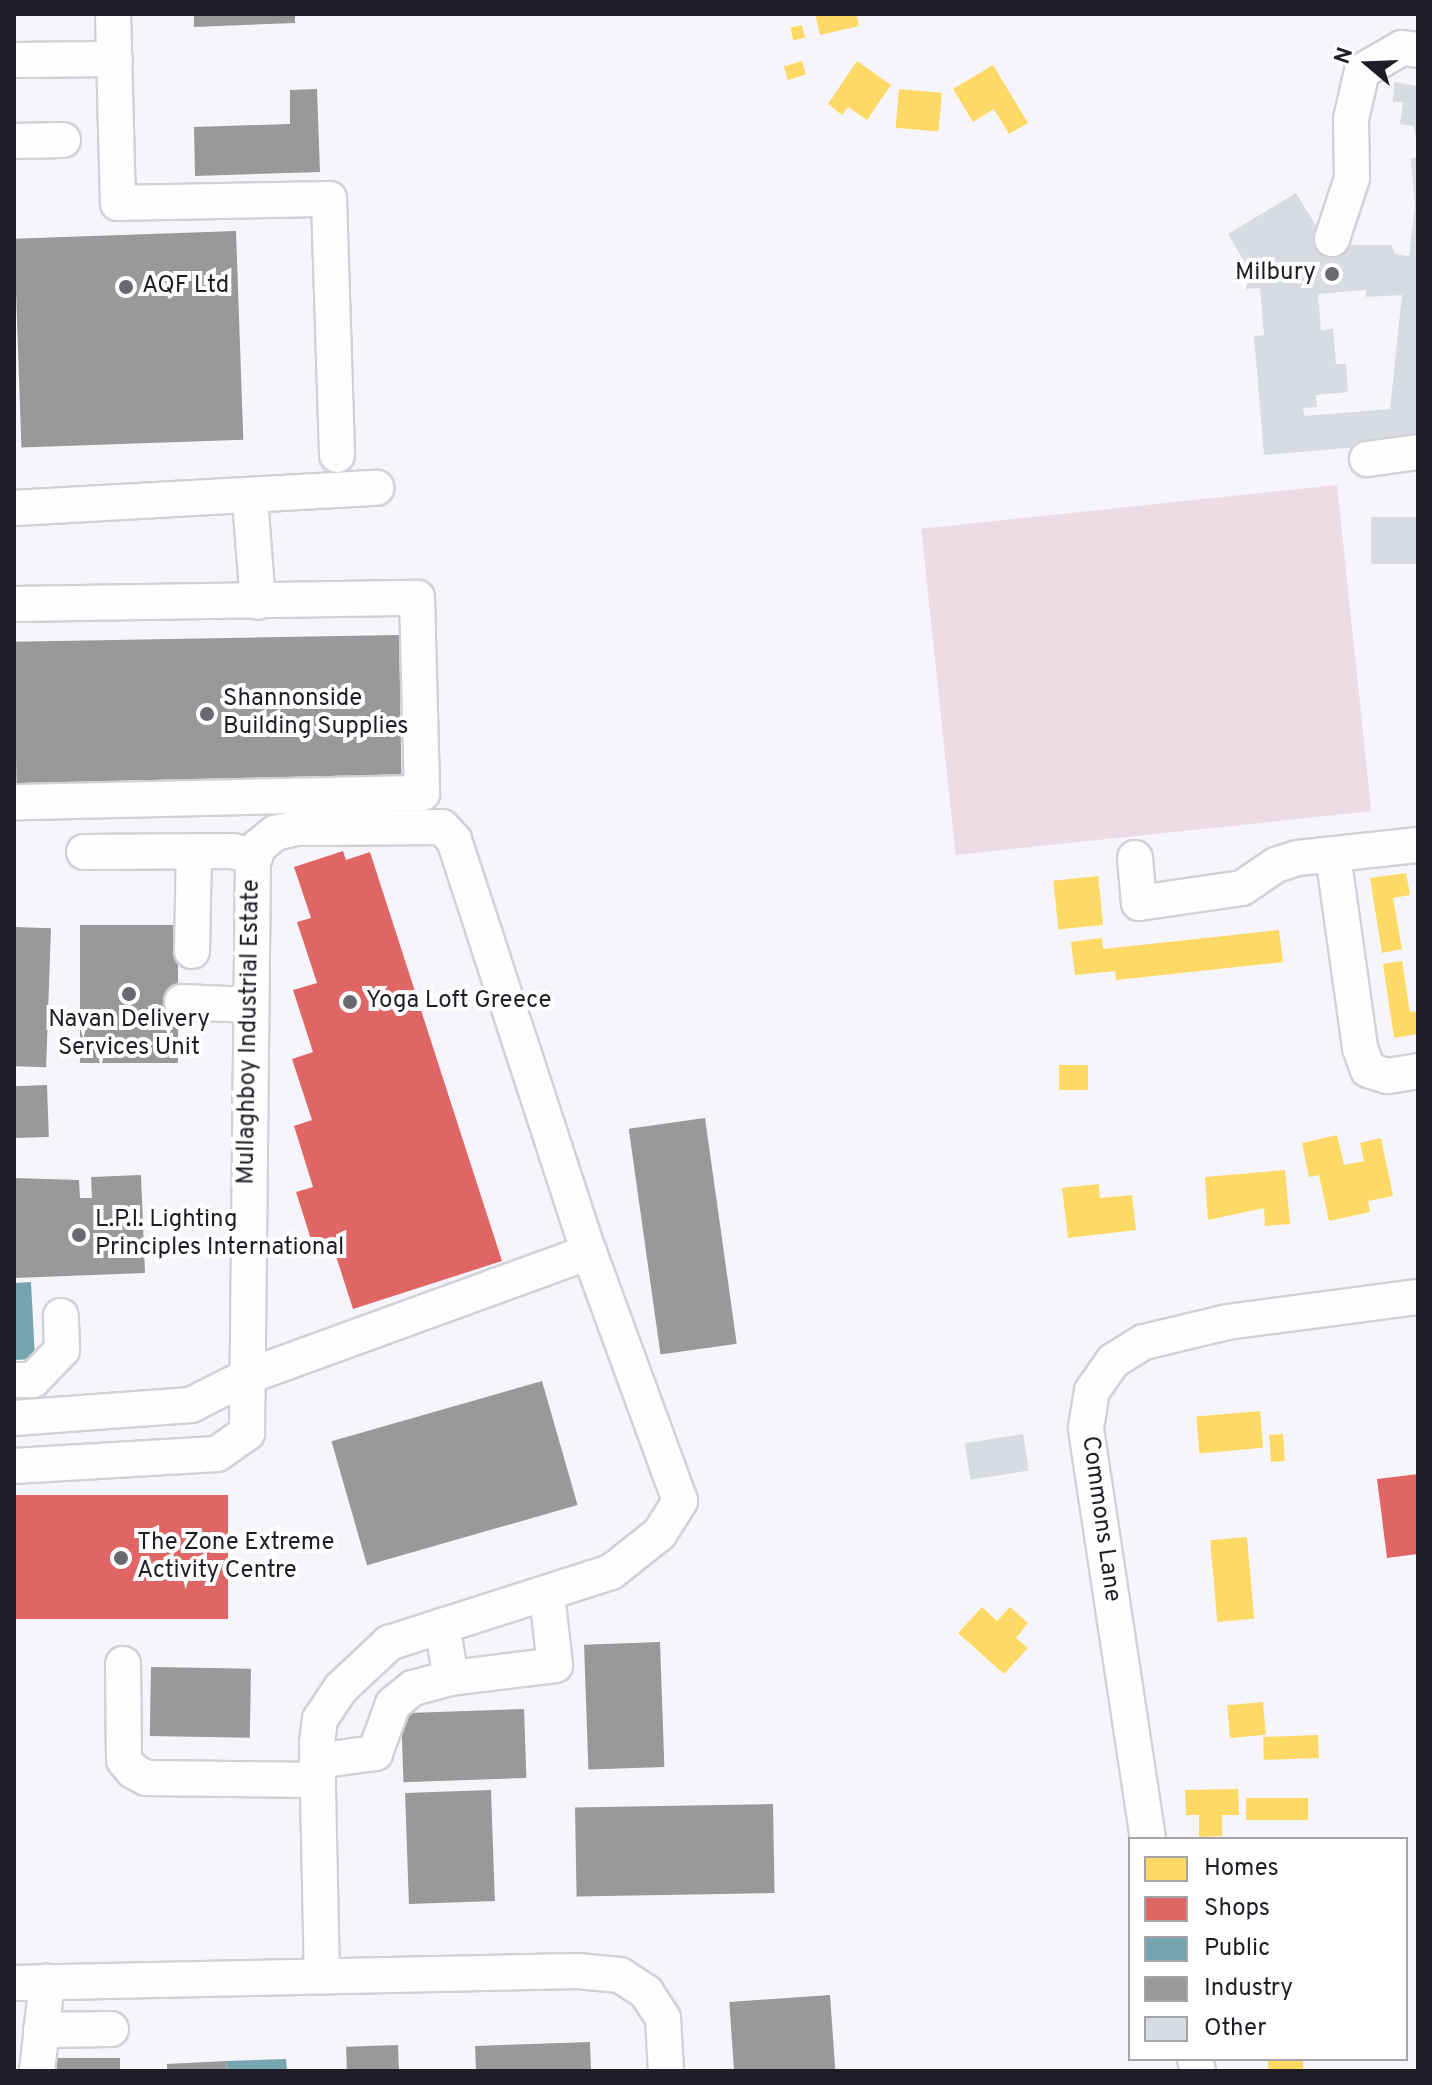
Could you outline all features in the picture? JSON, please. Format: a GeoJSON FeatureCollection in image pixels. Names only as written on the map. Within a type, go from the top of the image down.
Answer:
{"type":"FeatureCollection","features":[{"type":"Feature","properties":{"kind":"street"},"geometry":{"type":"LineString","coordinates":[[113,14],[118,203],[329,199],[337,455]]}},
{"type":"Feature","properties":{"kind":"street"},"geometry":{"type":"LineString","coordinates":[[1332,239],[1352,178],[1351,119],[1362,71],[1402,48],[1418,50]]}},
{"type":"Feature","properties":{"kind":"street"},"geometry":{"type":"LineString","coordinates":[[14,60],[115,59]]}},
{"type":"Feature","properties":{"kind":"street"},"geometry":{"type":"LineString","coordinates":[[14,141],[63,140]]}},
{"type":"Feature","properties":{"kind":"street"},"geometry":{"type":"LineString","coordinates":[[1367,459],[1418,452]]}},
{"type":"Feature","properties":{"kind":"street"},"geometry":{"type":"LineString","coordinates":[[14,508],[250,499],[376,488]]}},
{"type":"Feature","properties":{"kind":"street"},"geometry":{"type":"LineString","coordinates":[[250,499],[258,602]]}},
{"type":"Feature","properties":{"kind":"street"},"geometry":{"type":"LineString","coordinates":[[14,604],[417,598],[422,793],[14,802]]}},
{"type":"Feature","properties":{"kind":"street","name":"Mullaghboy Industrial Estate"},"geometry":{"type":"LineString","coordinates":[[14,1466],[217,1454],[247,1433],[250,1005],[255,856],[275,833],[296,828],[442,827],[454,840],[589,1252],[680,1501],[659,1534],[611,1572],[547,1595],[389,1643],[370,1656],[320,1719],[317,1770],[322,1975]]}},
{"type":"Feature","properties":{"kind":"street"},"geometry":{"type":"LineString","coordinates":[[1135,858],[1139,903],[1242,888],[1276,865],[1418,845]]}},
{"type":"Feature","properties":{"kind":"street"},"geometry":{"type":"LineString","coordinates":[[192,951],[194,851]]}},
{"type":"Feature","properties":{"kind":"street"},"geometry":{"type":"LineString","coordinates":[[84,852],[194,851],[255,856]]}},
{"type":"Feature","properties":{"kind":"street"},"geometry":{"type":"LineString","coordinates":[[1333,855],[1360,1048],[1368,1070],[1388,1076],[1418,1071]]}},
{"type":"Feature","properties":{"kind":"street"},"geometry":{"type":"LineString","coordinates":[[182,1002],[250,1005]]}},
{"type":"Feature","properties":{"kind":"street"},"geometry":{"type":"LineString","coordinates":[[14,1418],[191,1405],[246,1377],[589,1252]]}},
{"type":"Feature","properties":{"kind":"street","name":"Commons Lane"},"geometry":{"type":"LineString","coordinates":[[1148,1837],[1086,1428],[1092,1391],[1113,1361],[1144,1342],[1227,1322],[1411,1297]]}},
{"type":"Feature","properties":{"kind":"street"},"geometry":{"type":"LineString","coordinates":[[14,1380],[33,1380],[62,1350],[61,1316]]}},
{"type":"Feature","properties":{"kind":"street"},"geometry":{"type":"LineString","coordinates":[[123,1664],[124,1760],[133,1771],[146,1778],[317,1770],[375,1753],[393,1704],[413,1688],[451,1678],[555,1665],[547,1595]]}},
{"type":"Feature","properties":{"kind":"street"},"geometry":{"type":"LineString","coordinates":[[442,1626],[451,1678]]}},
{"type":"Feature","properties":{"kind":"street"},"geometry":{"type":"LineString","coordinates":[[37,2071],[41,2030],[31,1982],[322,1975],[620,1975],[646,1992],[663,2018],[666,2071]]}},
{"type":"Feature","properties":{"kind":"street"},"geometry":{"type":"LineString","coordinates":[[41,2030],[111,2029]]}},
{"type":"Feature","properties":{"kind":"shaded area"},"geometry":{"type":"Polygon","coordinates":[[[1337,485],[1371,811],[956,855],[921,529],[1337,485]]]}},
{"type":"Feature","properties":{"kind":"building: Homes"},"geometry":{"type":"Polygon","coordinates":[[[815,14],[856,14],[859,26],[820,35],[815,14]]]}},
{"type":"Feature","properties":{"kind":"building: Homes"},"geometry":{"type":"Polygon","coordinates":[[[802,25],[805,38],[793,40],[790,28],[802,25]]]}},
{"type":"Feature","properties":{"kind":"building: Homes"},"geometry":{"type":"Polygon","coordinates":[[[802,61],[806,74],[788,80],[784,67],[802,61]]]}},
{"type":"Feature","properties":{"kind":"building: Homes"},"geometry":{"type":"Polygon","coordinates":[[[857,61],[891,85],[867,120],[848,107],[842,115],[828,104],[857,61]]]}},
{"type":"Feature","properties":{"kind":"building: Homes"},"geometry":{"type":"Polygon","coordinates":[[[993,65],[1028,123],[1009,134],[994,109],[973,122],[953,89],[993,65]]]}},
{"type":"Feature","properties":{"kind":"building: Homes"},"geometry":{"type":"Polygon","coordinates":[[[899,89],[942,93],[938,132],[896,128],[899,89]]]}},
{"type":"Feature","properties":{"kind":"building: Homes"},"geometry":{"type":"Polygon","coordinates":[[[1406,873],[1410,895],[1393,898],[1402,949],[1382,953],[1370,878],[1406,873]]]}},
{"type":"Feature","properties":{"kind":"building: Homes"},"geometry":{"type":"Polygon","coordinates":[[[1098,876],[1103,925],[1058,929],[1053,881],[1098,876]]]}},
{"type":"Feature","properties":{"kind":"building: Homes"},"geometry":{"type":"Polygon","coordinates":[[[1279,930],[1283,962],[1116,980],[1115,971],[1075,975],[1071,942],[1102,938],[1103,949],[1279,930]]]}},
{"type":"Feature","properties":{"kind":"building: Homes"},"geometry":{"type":"Polygon","coordinates":[[[1402,961],[1410,1012],[1418,1011],[1418,1034],[1394,1038],[1383,964],[1402,961]]]}},
{"type":"Feature","properties":{"kind":"building: Homes"},"geometry":{"type":"Polygon","coordinates":[[[1059,1065],[1088,1065],[1088,1090],[1059,1090],[1059,1065]]]}},
{"type":"Feature","properties":{"kind":"building: Homes"},"geometry":{"type":"Polygon","coordinates":[[[1337,1135],[1344,1165],[1364,1161],[1360,1143],[1381,1138],[1393,1196],[1368,1201],[1370,1212],[1329,1221],[1319,1175],[1309,1177],[1302,1143],[1337,1135]]]}},
{"type":"Feature","properties":{"kind":"building: Homes"},"geometry":{"type":"Polygon","coordinates":[[[1285,1170],[1290,1224],[1265,1226],[1264,1208],[1208,1220],[1205,1177],[1285,1170]]]}},
{"type":"Feature","properties":{"kind":"building: Homes"},"geometry":{"type":"Polygon","coordinates":[[[1099,1184],[1100,1198],[1132,1195],[1136,1230],[1068,1238],[1062,1188],[1099,1184]]]}},
{"type":"Feature","properties":{"kind":"building: Homes"},"geometry":{"type":"Polygon","coordinates":[[[1260,1411],[1263,1448],[1199,1453],[1196,1417],[1260,1411]]]}},
{"type":"Feature","properties":{"kind":"building: Homes"},"geometry":{"type":"Polygon","coordinates":[[[1283,1434],[1285,1461],[1271,1462],[1269,1435],[1283,1434]]]}},
{"type":"Feature","properties":{"kind":"building: Homes"},"geometry":{"type":"Polygon","coordinates":[[[1247,1537],[1254,1619],[1217,1622],[1210,1540],[1247,1537]]]}},
{"type":"Feature","properties":{"kind":"building: Homes"},"geometry":{"type":"Polygon","coordinates":[[[982,1607],[997,1621],[1010,1607],[1028,1623],[1016,1638],[1028,1648],[1004,1674],[958,1633],[982,1607]]]}},
{"type":"Feature","properties":{"kind":"building: Homes"},"geometry":{"type":"Polygon","coordinates":[[[1263,1702],[1266,1735],[1230,1738],[1227,1705],[1263,1702]]]}},
{"type":"Feature","properties":{"kind":"building: Homes"},"geometry":{"type":"Polygon","coordinates":[[[1318,1735],[1319,1758],[1264,1760],[1263,1737],[1318,1735]]]}},
{"type":"Feature","properties":{"kind":"building: Homes"},"geometry":{"type":"Polygon","coordinates":[[[1238,1789],[1239,1815],[1222,1815],[1222,1836],[1199,1837],[1199,1815],[1186,1815],[1185,1790],[1238,1789]]]}},
{"type":"Feature","properties":{"kind":"building: Homes"},"geometry":{"type":"Polygon","coordinates":[[[1246,1798],[1308,1798],[1308,1820],[1246,1820],[1246,1798]]]}},
{"type":"Feature","properties":{"kind":"building: Homes"},"geometry":{"type":"Polygon","coordinates":[[[1268,2061],[1303,2061],[1303,2071],[1268,2071],[1268,2061]]]}},
{"type":"Feature","properties":{"kind":"building: Shops"},"geometry":{"type":"Polygon","coordinates":[[[343,851],[346,860],[370,852],[502,1261],[353,1309],[333,1247],[315,1252],[296,1192],[313,1187],[294,1126],[312,1120],[292,1059],[313,1052],[293,990],[317,983],[297,922],[311,918],[294,867],[343,851]]]}},
{"type":"Feature","properties":{"kind":"building: Shops"},"geometry":{"type":"Polygon","coordinates":[[[1418,1474],[1418,1554],[1387,1558],[1377,1479],[1418,1474]]]}},
{"type":"Feature","properties":{"kind":"building: Shops","name":"The Zone Extreme Activity Centre"},"geometry":{"type":"Polygon","coordinates":[[[14,1495],[228,1495],[228,1619],[14,1619],[14,1495]]]}},
{"type":"Feature","properties":{"kind":"building: Public"},"geometry":{"type":"Polygon","coordinates":[[[31,1282],[35,1359],[14,1360],[14,1283],[31,1282]]]}},
{"type":"Feature","properties":{"kind":"building: Public"},"geometry":{"type":"Polygon","coordinates":[[[286,2059],[287,2071],[227,2071],[226,2061],[286,2059]]]}},
{"type":"Feature","properties":{"kind":"building: Industry"},"geometry":{"type":"Polygon","coordinates":[[[194,14],[295,14],[295,23],[194,27],[194,14]]]}},
{"type":"Feature","properties":{"kind":"building: Industry"},"geometry":{"type":"Polygon","coordinates":[[[317,89],[320,172],[195,176],[194,127],[290,124],[290,90],[317,89]]]}},
{"type":"Feature","properties":{"kind":"building: Industry"},"geometry":{"type":"Polygon","coordinates":[[[236,231],[243,440],[21,448],[14,239],[236,231]]]}},
{"type":"Feature","properties":{"kind":"building: Industry","name":"Shannonside Building Supplies"},"geometry":{"type":"Polygon","coordinates":[[[399,635],[402,784],[17,791],[14,642],[399,635]]]}},
{"type":"Feature","properties":{"kind":"building: Industry","name":"Navan Delivery Services Unit"},"geometry":{"type":"Polygon","coordinates":[[[80,925],[178,925],[178,1063],[80,1063],[80,925]]]}},
{"type":"Feature","properties":{"kind":"building: Industry"},"geometry":{"type":"Polygon","coordinates":[[[14,927],[51,928],[46,1067],[14,1066],[14,927]]]}},
{"type":"Feature","properties":{"kind":"building: Industry"},"geometry":{"type":"Polygon","coordinates":[[[47,1085],[49,1137],[16,1138],[14,1086],[47,1085]]]}},
{"type":"Feature","properties":{"kind":"building: Industry"},"geometry":{"type":"Polygon","coordinates":[[[705,1118],[737,1344],[660,1354],[629,1129],[705,1118]]]}},
{"type":"Feature","properties":{"kind":"building: Industry","name":"L.P.I. Lighting Principles International"},"geometry":{"type":"Polygon","coordinates":[[[141,1175],[145,1273],[14,1278],[14,1178],[79,1180],[80,1198],[92,1198],[91,1177],[141,1175]]]}},
{"type":"Feature","properties":{"kind":"building: Industry"},"geometry":{"type":"Polygon","coordinates":[[[542,1381],[578,1505],[367,1565],[331,1441],[542,1381]]]}},
{"type":"Feature","properties":{"kind":"building: Industry"},"geometry":{"type":"Polygon","coordinates":[[[660,1642],[664,1767],[588,1770],[584,1645],[660,1642]]]}},
{"type":"Feature","properties":{"kind":"building: Industry"},"geometry":{"type":"Polygon","coordinates":[[[151,1667],[251,1669],[250,1738],[150,1736],[151,1667]]]}},
{"type":"Feature","properties":{"kind":"building: Industry"},"geometry":{"type":"Polygon","coordinates":[[[524,1709],[526,1778],[403,1782],[401,1713],[524,1709]]]}},
{"type":"Feature","properties":{"kind":"building: Industry"},"geometry":{"type":"Polygon","coordinates":[[[491,1790],[495,1901],[409,1904],[405,1793],[491,1790]]]}},
{"type":"Feature","properties":{"kind":"building: Industry"},"geometry":{"type":"Polygon","coordinates":[[[773,1804],[775,1893],[577,1896],[575,1807],[773,1804]]]}},
{"type":"Feature","properties":{"kind":"building: Industry"},"geometry":{"type":"Polygon","coordinates":[[[830,1995],[835,2070],[734,2071],[729,2002],[830,1995]]]}},
{"type":"Feature","properties":{"kind":"building: Industry"},"geometry":{"type":"Polygon","coordinates":[[[590,2042],[591,2071],[476,2071],[475,2046],[590,2042]]]}},
{"type":"Feature","properties":{"kind":"building: Industry"},"geometry":{"type":"Polygon","coordinates":[[[398,2045],[399,2071],[347,2071],[346,2047],[398,2045]]]}},
{"type":"Feature","properties":{"kind":"building: Industry"},"geometry":{"type":"Polygon","coordinates":[[[53,2058],[120,2058],[120,2071],[53,2071],[53,2058]]]}},
{"type":"Feature","properties":{"kind":"building: Industry"},"geometry":{"type":"Polygon","coordinates":[[[226,2061],[227,2071],[167,2071],[167,2064],[226,2061]]]}},
{"type":"Feature","properties":{"kind":"building: Other"},"geometry":{"type":"Polygon","coordinates":[[[1394,82],[1418,86],[1418,151],[1414,126],[1400,124],[1403,102],[1393,102],[1394,82]]]}},
{"type":"Feature","properties":{"kind":"building: Other","name":"Milbury"},"geometry":{"type":"Polygon","coordinates":[[[1418,156],[1418,442],[1264,455],[1254,336],[1264,335],[1260,288],[1246,289],[1244,261],[1228,234],[1296,193],[1324,239],[1314,245],[1391,245],[1395,254],[1409,256],[1415,207],[1411,159],[1418,156]],[[1366,290],[1318,294],[1321,330],[1333,329],[1336,364],[1346,364],[1348,392],[1316,395],[1317,407],[1303,408],[1304,416],[1390,409],[1402,295],[1366,297],[1366,290]]]}},
{"type":"Feature","properties":{"kind":"building: Other"},"geometry":{"type":"Polygon","coordinates":[[[1371,517],[1418,517],[1418,564],[1371,564],[1371,517]]]}},
{"type":"Feature","properties":{"kind":"building: Other"},"geometry":{"type":"Polygon","coordinates":[[[1023,1434],[1029,1471],[971,1480],[965,1443],[1023,1434]]]}},
{"type":"Feature","properties":{"kind":"place","name":"Milbury"},"geometry":{"type":"Point","coordinates":[1332,274]}},
{"type":"Feature","properties":{"kind":"place","name":"AQF Ltd"},"geometry":{"type":"Point","coordinates":[126,287]}},
{"type":"Feature","properties":{"kind":"place","name":"Shannonside Building Supplies"},"geometry":{"type":"Point","coordinates":[207,714]}},
{"type":"Feature","properties":{"kind":"place","name":"Navan Delivery Services Unit"},"geometry":{"type":"Point","coordinates":[129,994]}},
{"type":"Feature","properties":{"kind":"place","name":"Yoga Loft Greece"},"geometry":{"type":"Point","coordinates":[350,1002]}},
{"type":"Feature","properties":{"kind":"place","name":"L.P.I. Lighting Principles International"},"geometry":{"type":"Point","coordinates":[79,1235]}},
{"type":"Feature","properties":{"kind":"place","name":"The Zone Extreme Activity Centre"},"geometry":{"type":"Point","coordinates":[121,1558]}}]}
